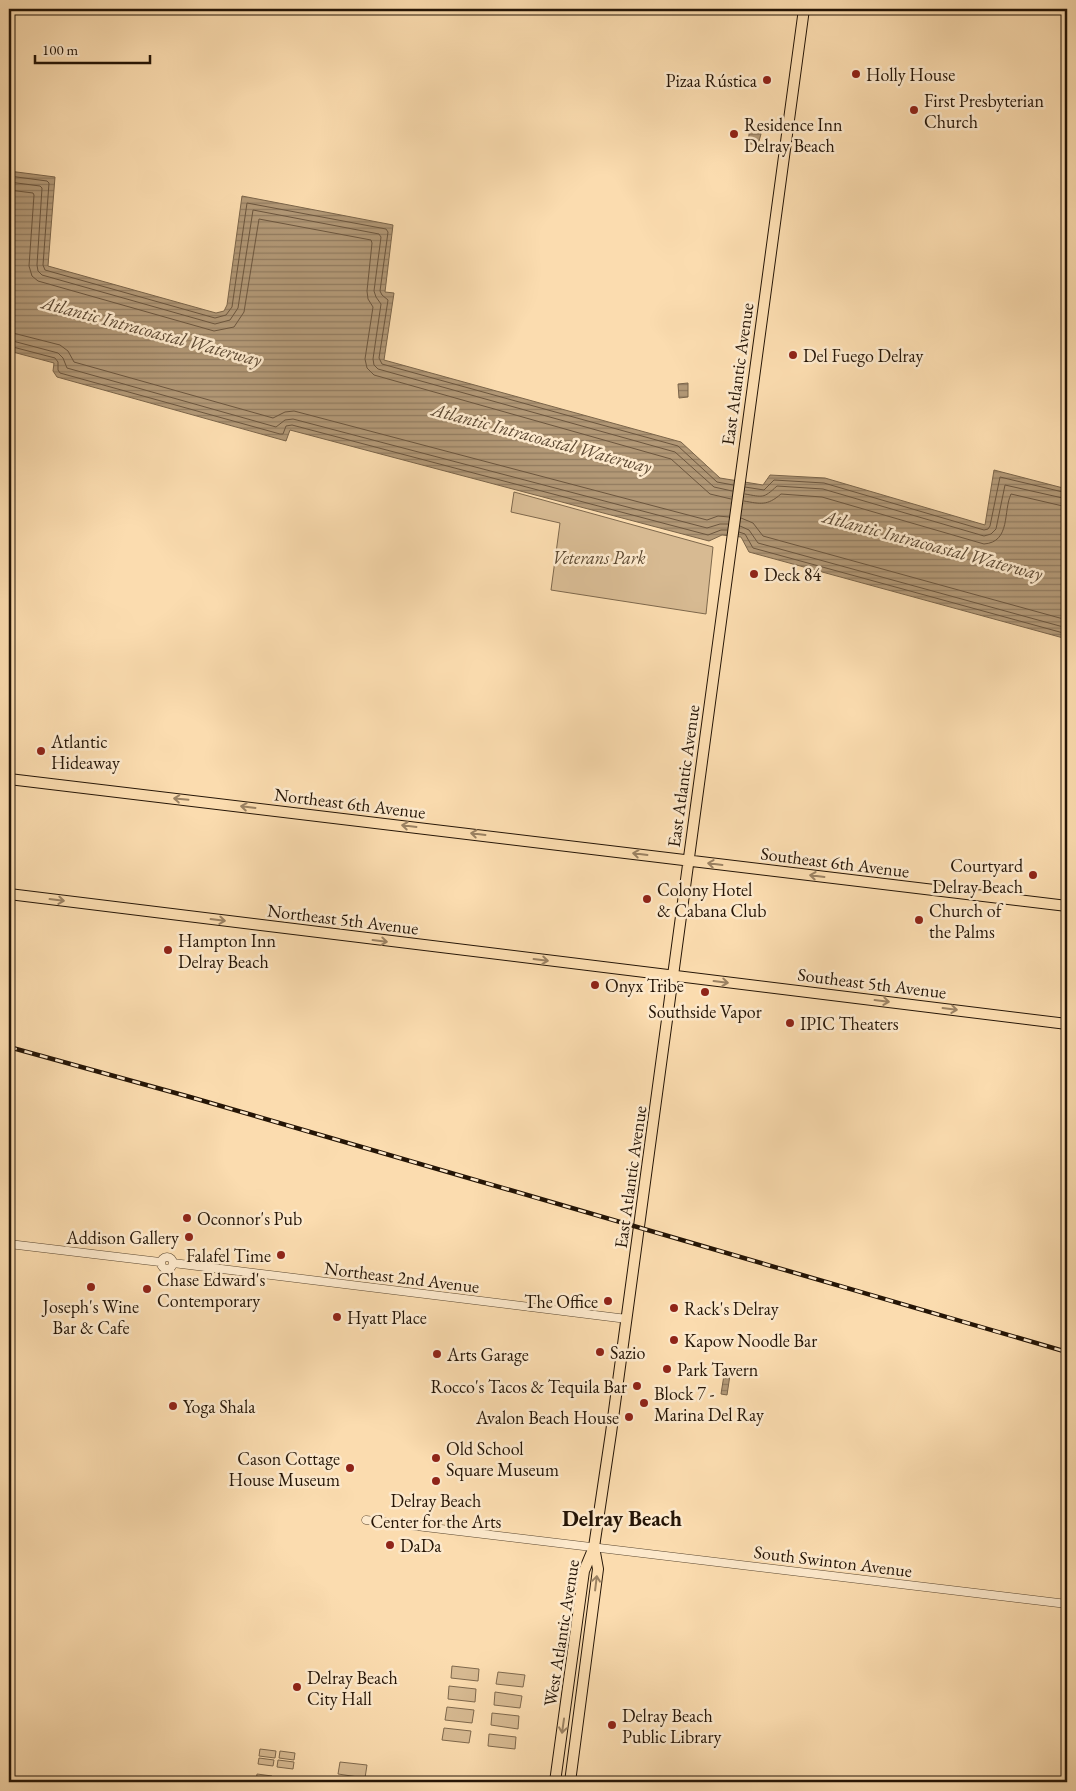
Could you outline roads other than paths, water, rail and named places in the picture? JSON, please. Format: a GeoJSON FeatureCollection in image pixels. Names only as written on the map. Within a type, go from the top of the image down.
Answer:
{"type":"FeatureCollection","features":[{"type":"Feature","properties":{"kind":"main road","name":"East Atlantic Avenue"},"geometry":{"type":"LineString","coordinates":[[594,1547],[627,1319],[804,9]]}},
{"type":"Feature","properties":{"kind":"main road","name":"Northeast 6th Avenue"},"geometry":{"type":"LineString","coordinates":[[9,779],[688,860]]}},
{"type":"Feature","properties":{"kind":"main road","name":"Southeast 6th Avenue"},"geometry":{"type":"LineString","coordinates":[[688,860],[1067,906]]}},
{"type":"Feature","properties":{"kind":"main road","name":"Northeast 5th Avenue"},"geometry":{"type":"LineString","coordinates":[[9,894],[672,976]]}},
{"type":"Feature","properties":{"kind":"main road","name":"Southeast 5th Avenue"},"geometry":{"type":"LineString","coordinates":[[672,976],[1067,1024]]}},
{"type":"Feature","properties":{"kind":"main road","name":"West Atlantic Avenue"},"geometry":{"type":"LineString","coordinates":[[555,1782],[584,1571],[594,1547]]}},
{"type":"Feature","properties":{"kind":"main road","name":"West Atlantic Avenue"},"geometry":{"type":"LineString","coordinates":[[570,1782],[598,1569],[594,1547]]}},
{"type":"Feature","properties":{"kind":"main road"},"geometry":{"type":"LineString","coordinates":[[576,1640],[586,1662]]}},
{"type":"Feature","properties":{"kind":"main road"},"geometry":{"type":"LineString","coordinates":[[572,1661],[584,1680]]}},
{"type":"Feature","properties":{"kind":"street","name":"Northeast 2nd Avenue"},"geometry":{"type":"LineString","coordinates":[[9,1244],[160,1262],[163,1268],[167,1269],[173,1264],[627,1319]]}},
{"type":"Feature","properties":{"kind":"street","name":"South Swinton Avenue"},"geometry":{"type":"LineString","coordinates":[[366,1520],[1067,1604]]}},
{"type":"Feature","properties":{"kind":"water"},"geometry":{"type":"Polygon","coordinates":[[[750,125],[757,127],[761,134],[759,141],[755,144],[748,144],[750,125]]]}},
{"type":"Feature","properties":{"kind":"water","name":"Atlantic Intracoastal Waterway"},"geometry":{"type":"Polygon","coordinates":[[[9,171],[55,177],[48,266],[216,313],[224,311],[227,305],[242,196],[393,225],[385,292],[394,293],[384,360],[681,442],[720,478],[763,485],[770,475],[825,478],[985,525],[994,470],[1067,489],[1067,639],[749,552],[741,537],[722,535],[709,541],[290,430],[286,441],[57,377],[53,371],[54,363],[9,351],[9,171]]]}},
{"type":"Feature","properties":{"kind":"water"},"geometry":{"type":"Polygon","coordinates":[[[688,383],[688,397],[679,398],[678,384],[688,383]]]}},
{"type":"Feature","properties":{"kind":"water"},"geometry":{"type":"Polygon","coordinates":[[[724,1375],[730,1375],[727,1395],[721,1394],[724,1375]]]}},
{"type":"Feature","properties":{"kind":"railway"},"geometry":{"type":"LineString","coordinates":[[9,1047],[190,1097],[1067,1352]]}},
{"type":"Feature","properties":{"kind":"place","name":"Holly House"},"geometry":{"type":"Point","coordinates":[856,74]}},
{"type":"Feature","properties":{"kind":"place","name":"Pizaa Rústica"},"geometry":{"type":"Point","coordinates":[767,80]}},
{"type":"Feature","properties":{"kind":"place","name":"First Presbyterian Church"},"geometry":{"type":"Point","coordinates":[914,110]}},
{"type":"Feature","properties":{"kind":"place","name":"Residence Inn Delray Beach"},"geometry":{"type":"Point","coordinates":[734,134]}},
{"type":"Feature","properties":{"kind":"place","name":"Del Fuego Delray"},"geometry":{"type":"Point","coordinates":[793,355]}},
{"type":"Feature","properties":{"kind":"place","name":"Deck 84"},"geometry":{"type":"Point","coordinates":[754,574]}},
{"type":"Feature","properties":{"kind":"place","name":"Atlantic Hideaway"},"geometry":{"type":"Point","coordinates":[41,751]}},
{"type":"Feature","properties":{"kind":"place","name":"Courtyard Delray Beach"},"geometry":{"type":"Point","coordinates":[1033,875]}},
{"type":"Feature","properties":{"kind":"place","name":"Colony Hotel & Cabana Club"},"geometry":{"type":"Point","coordinates":[647,899]}},
{"type":"Feature","properties":{"kind":"place","name":"Church of the Palms"},"geometry":{"type":"Point","coordinates":[919,920]}},
{"type":"Feature","properties":{"kind":"place","name":"Hampton Inn Delray Beach"},"geometry":{"type":"Point","coordinates":[168,950]}},
{"type":"Feature","properties":{"kind":"place","name":"Onyx Tribe"},"geometry":{"type":"Point","coordinates":[595,985]}},
{"type":"Feature","properties":{"kind":"place","name":"Southside Vapor"},"geometry":{"type":"Point","coordinates":[705,992]}},
{"type":"Feature","properties":{"kind":"place","name":"IPIC Theaters"},"geometry":{"type":"Point","coordinates":[790,1023]}},
{"type":"Feature","properties":{"kind":"place","name":"Oconnor's Pub"},"geometry":{"type":"Point","coordinates":[187,1218]}},
{"type":"Feature","properties":{"kind":"place","name":"Addison Gallery"},"geometry":{"type":"Point","coordinates":[189,1237]}},
{"type":"Feature","properties":{"kind":"place","name":"Falafel Time"},"geometry":{"type":"Point","coordinates":[281,1255]}},
{"type":"Feature","properties":{"kind":"place","name":"Joseph's Wine Bar & Cafe"},"geometry":{"type":"Point","coordinates":[91,1287]}},
{"type":"Feature","properties":{"kind":"place","name":"Chase Edward's Contemporary"},"geometry":{"type":"Point","coordinates":[147,1289]}},
{"type":"Feature","properties":{"kind":"place","name":"The Office"},"geometry":{"type":"Point","coordinates":[608,1301]}},
{"type":"Feature","properties":{"kind":"place","name":"Rack's Delray"},"geometry":{"type":"Point","coordinates":[674,1308]}},
{"type":"Feature","properties":{"kind":"place","name":"Hyatt Place"},"geometry":{"type":"Point","coordinates":[337,1317]}},
{"type":"Feature","properties":{"kind":"place","name":"Kapow Noodle Bar"},"geometry":{"type":"Point","coordinates":[674,1340]}},
{"type":"Feature","properties":{"kind":"place","name":"Sazio"},"geometry":{"type":"Point","coordinates":[600,1352]}},
{"type":"Feature","properties":{"kind":"place","name":"Arts Garage"},"geometry":{"type":"Point","coordinates":[437,1354]}},
{"type":"Feature","properties":{"kind":"place","name":"Park Tavern"},"geometry":{"type":"Point","coordinates":[667,1369]}},
{"type":"Feature","properties":{"kind":"place","name":"Rocco's Tacos & Tequila Bar"},"geometry":{"type":"Point","coordinates":[637,1386]}},
{"type":"Feature","properties":{"kind":"place","name":"Block 7 - Marina Del Ray"},"geometry":{"type":"Point","coordinates":[644,1403]}},
{"type":"Feature","properties":{"kind":"place","name":"Yoga Shala"},"geometry":{"type":"Point","coordinates":[173,1406]}},
{"type":"Feature","properties":{"kind":"place","name":"Avalon Beach House"},"geometry":{"type":"Point","coordinates":[629,1417]}},
{"type":"Feature","properties":{"kind":"place","name":"Old School Square Museum"},"geometry":{"type":"Point","coordinates":[436,1458]}},
{"type":"Feature","properties":{"kind":"place","name":"Cason Cottage House Museum"},"geometry":{"type":"Point","coordinates":[350,1468]}},
{"type":"Feature","properties":{"kind":"place","name":"Delray Beach Center for the Arts"},"geometry":{"type":"Point","coordinates":[436,1481]}},
{"type":"Feature","properties":{"kind":"place","name":"DaDa"},"geometry":{"type":"Point","coordinates":[390,1545]}},
{"type":"Feature","properties":{"kind":"place","name":"Delray Beach City Hall"},"geometry":{"type":"Point","coordinates":[297,1687]}},
{"type":"Feature","properties":{"kind":"place","name":"Delray Beach Public Library"},"geometry":{"type":"Point","coordinates":[612,1725]}},
{"type":"Feature","properties":{"kind":"district","name":"Delray Beach"},"geometry":{"type":"Point","coordinates":[622,1518]}},
{"type":"Feature","properties":{"kind":"park label","name":"Veterans Park"},"geometry":{"type":"Point","coordinates":[599,557]}}]}
